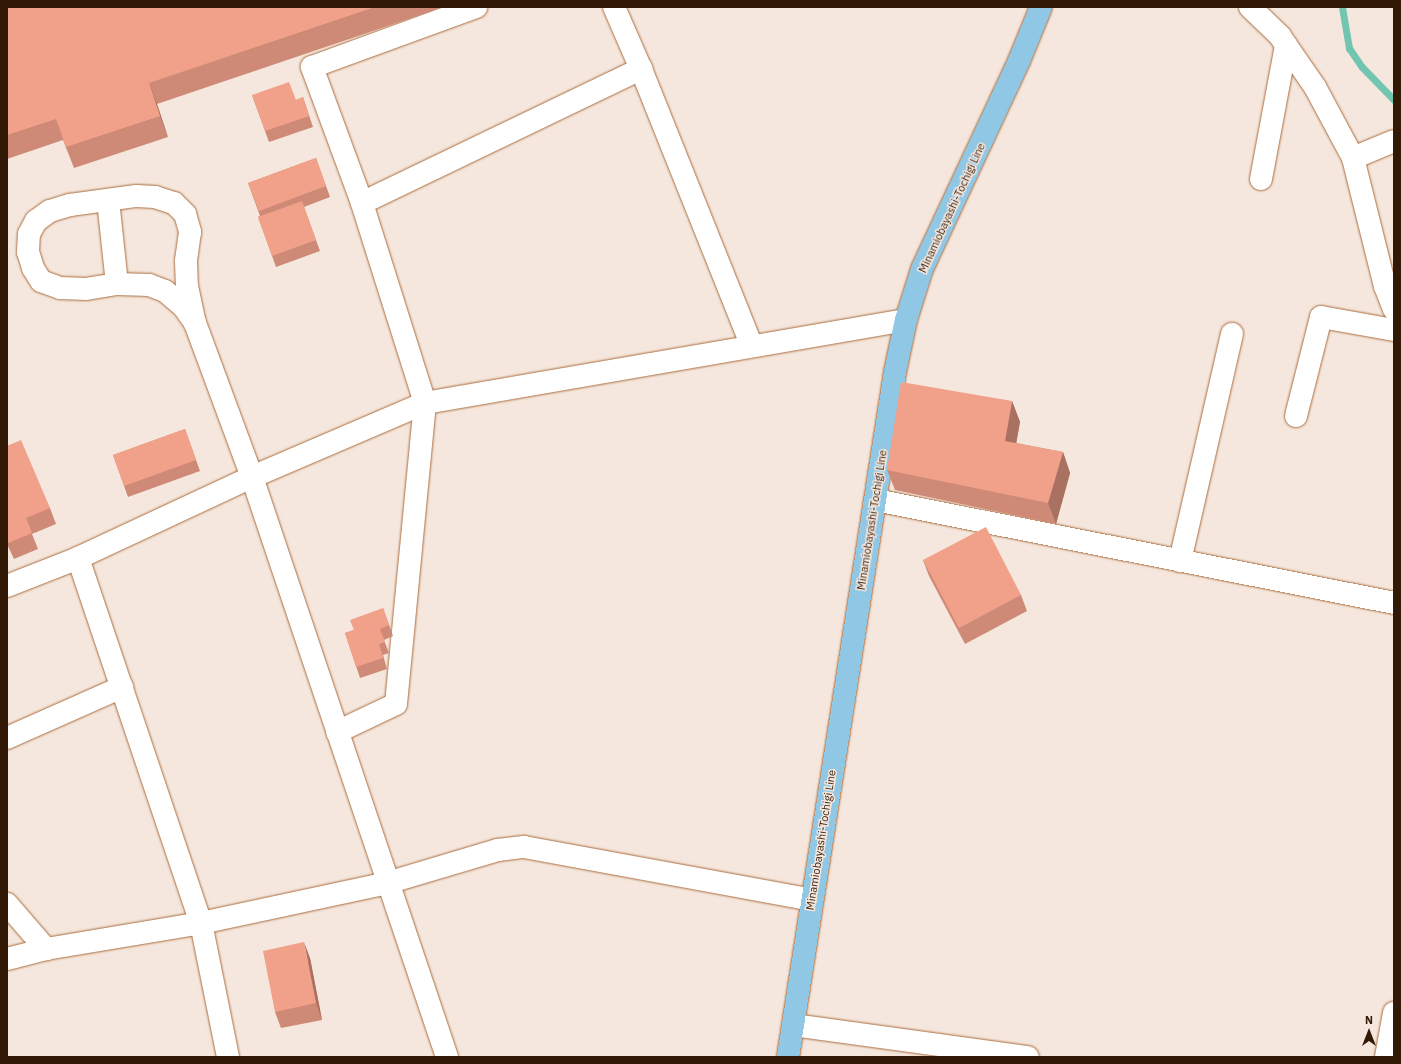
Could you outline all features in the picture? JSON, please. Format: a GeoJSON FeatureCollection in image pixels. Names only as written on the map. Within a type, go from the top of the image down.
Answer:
{"type":"FeatureCollection","features":[{"type":"Feature","properties":{"kind":"main road","name":"Minamiobayashi-Tochigi Line"},"geometry":{"type":"LineString","coordinates":[[788,1057],[895,372],[906,320],[922,269],[1020,61],[1041,7]]}},
{"type":"Feature","properties":{"kind":"street"},"geometry":{"type":"LineString","coordinates":[[337,732],[396,704],[425,402],[362,203],[312,67],[476,7]]}},
{"type":"Feature","properties":{"kind":"street"},"geometry":{"type":"LineString","coordinates":[[614,7],[641,69],[752,346]]}},
{"type":"Feature","properties":{"kind":"street"},"geometry":{"type":"LineString","coordinates":[[1250,7],[1280,36],[1315,87],[1353,158],[1385,286],[1394,309]]}},
{"type":"Feature","properties":{"kind":"street"},"geometry":{"type":"LineString","coordinates":[[1261,179],[1286,45]]}},
{"type":"Feature","properties":{"kind":"street"},"geometry":{"type":"LineString","coordinates":[[362,203],[641,69]]}},
{"type":"Feature","properties":{"kind":"street"},"geometry":{"type":"LineString","coordinates":[[1353,158],[1394,141]]}},
{"type":"Feature","properties":{"kind":"street"},"geometry":{"type":"LineString","coordinates":[[195,323],[184,307],[165,291],[149,285],[117,284],[86,288],[60,288],[41,281],[33,268],[28,252],[29,234],[36,221],[50,211],[70,205],[136,196],[155,197],[174,204],[185,214],[190,232],[186,261],[187,286],[195,323],[252,477],[387,883],[447,1057]]}},
{"type":"Feature","properties":{"kind":"street"},"geometry":{"type":"LineString","coordinates":[[108,200],[117,284]]}},
{"type":"Feature","properties":{"kind":"street"},"geometry":{"type":"LineString","coordinates":[[1296,416],[1321,317],[1394,330]]}},
{"type":"Feature","properties":{"kind":"street"},"geometry":{"type":"LineString","coordinates":[[7,586],[78,558],[252,477],[425,402],[906,320]]}},
{"type":"Feature","properties":{"kind":"street"},"geometry":{"type":"LineString","coordinates":[[1180,561],[1232,334]]}},
{"type":"Feature","properties":{"kind":"street"},"geometry":{"type":"LineString","coordinates":[[875,500],[1394,603]]}},
{"type":"Feature","properties":{"kind":"street"},"geometry":{"type":"LineString","coordinates":[[78,558],[201,922],[228,1057]]}},
{"type":"Feature","properties":{"kind":"street"},"geometry":{"type":"LineString","coordinates":[[7,738],[122,687]]}},
{"type":"Feature","properties":{"kind":"street"},"geometry":{"type":"LineString","coordinates":[[7,959],[46,948],[201,922],[387,883],[498,850],[524,847],[812,900]]}},
{"type":"Feature","properties":{"kind":"street"},"geometry":{"type":"LineString","coordinates":[[7,904],[46,948]]}},
{"type":"Feature","properties":{"kind":"street"},"geometry":{"type":"LineString","coordinates":[[1386,1057],[1394,1013]]}},
{"type":"Feature","properties":{"kind":"street"},"geometry":{"type":"LineString","coordinates":[[793,1025],[1028,1057]]}},
{"type":"Feature","properties":{"kind":"building"},"geometry":{"type":"Polygon","coordinates":[[[7,7],[375,7],[149,83],[160,116],[66,147],[56,119],[7,135],[7,7]]]}},
{"type":"Feature","properties":{"kind":"building"},"geometry":{"type":"Polygon","coordinates":[[[289,82],[296,100],[303,97],[309,116],[265,131],[252,95],[289,82]]]}},
{"type":"Feature","properties":{"kind":"building"},"geometry":{"type":"Polygon","coordinates":[[[316,158],[326,186],[259,211],[248,183],[316,158]]]}},
{"type":"Feature","properties":{"kind":"building"},"geometry":{"type":"Polygon","coordinates":[[[302,201],[316,240],[272,256],[258,217],[302,201]]]}},
{"type":"Feature","properties":{"kind":"building"},"geometry":{"type":"Polygon","coordinates":[[[901,382],[1012,401],[1005,441],[1063,452],[1048,503],[887,470],[901,382]]]}},
{"type":"Feature","properties":{"kind":"building"},"geometry":{"type":"Polygon","coordinates":[[[185,429],[196,460],[124,486],[113,455],[185,429]]]}},
{"type":"Feature","properties":{"kind":"building"},"geometry":{"type":"Polygon","coordinates":[[[21,440],[50,508],[26,518],[32,533],[8,543],[7,446],[21,440]]]}},
{"type":"Feature","properties":{"kind":"building"},"geometry":{"type":"Polygon","coordinates":[[[986,527],[1021,595],[959,628],[923,560],[986,527]]]}},
{"type":"Feature","properties":{"kind":"building"},"geometry":{"type":"Polygon","coordinates":[[[383,608],[389,625],[380,629],[385,642],[379,644],[383,658],[356,667],[345,633],[354,630],[350,620],[383,608]]]}},
{"type":"Feature","properties":{"kind":"building"},"geometry":{"type":"Polygon","coordinates":[[[304,942],[316,1003],[275,1012],[263,951],[304,942]]]}},
{"type":"Feature","properties":{"kind":"waterway"},"geometry":{"type":"LineString","coordinates":[[1342,7],[1349,48],[1362,67],[1394,100]]}}]}
